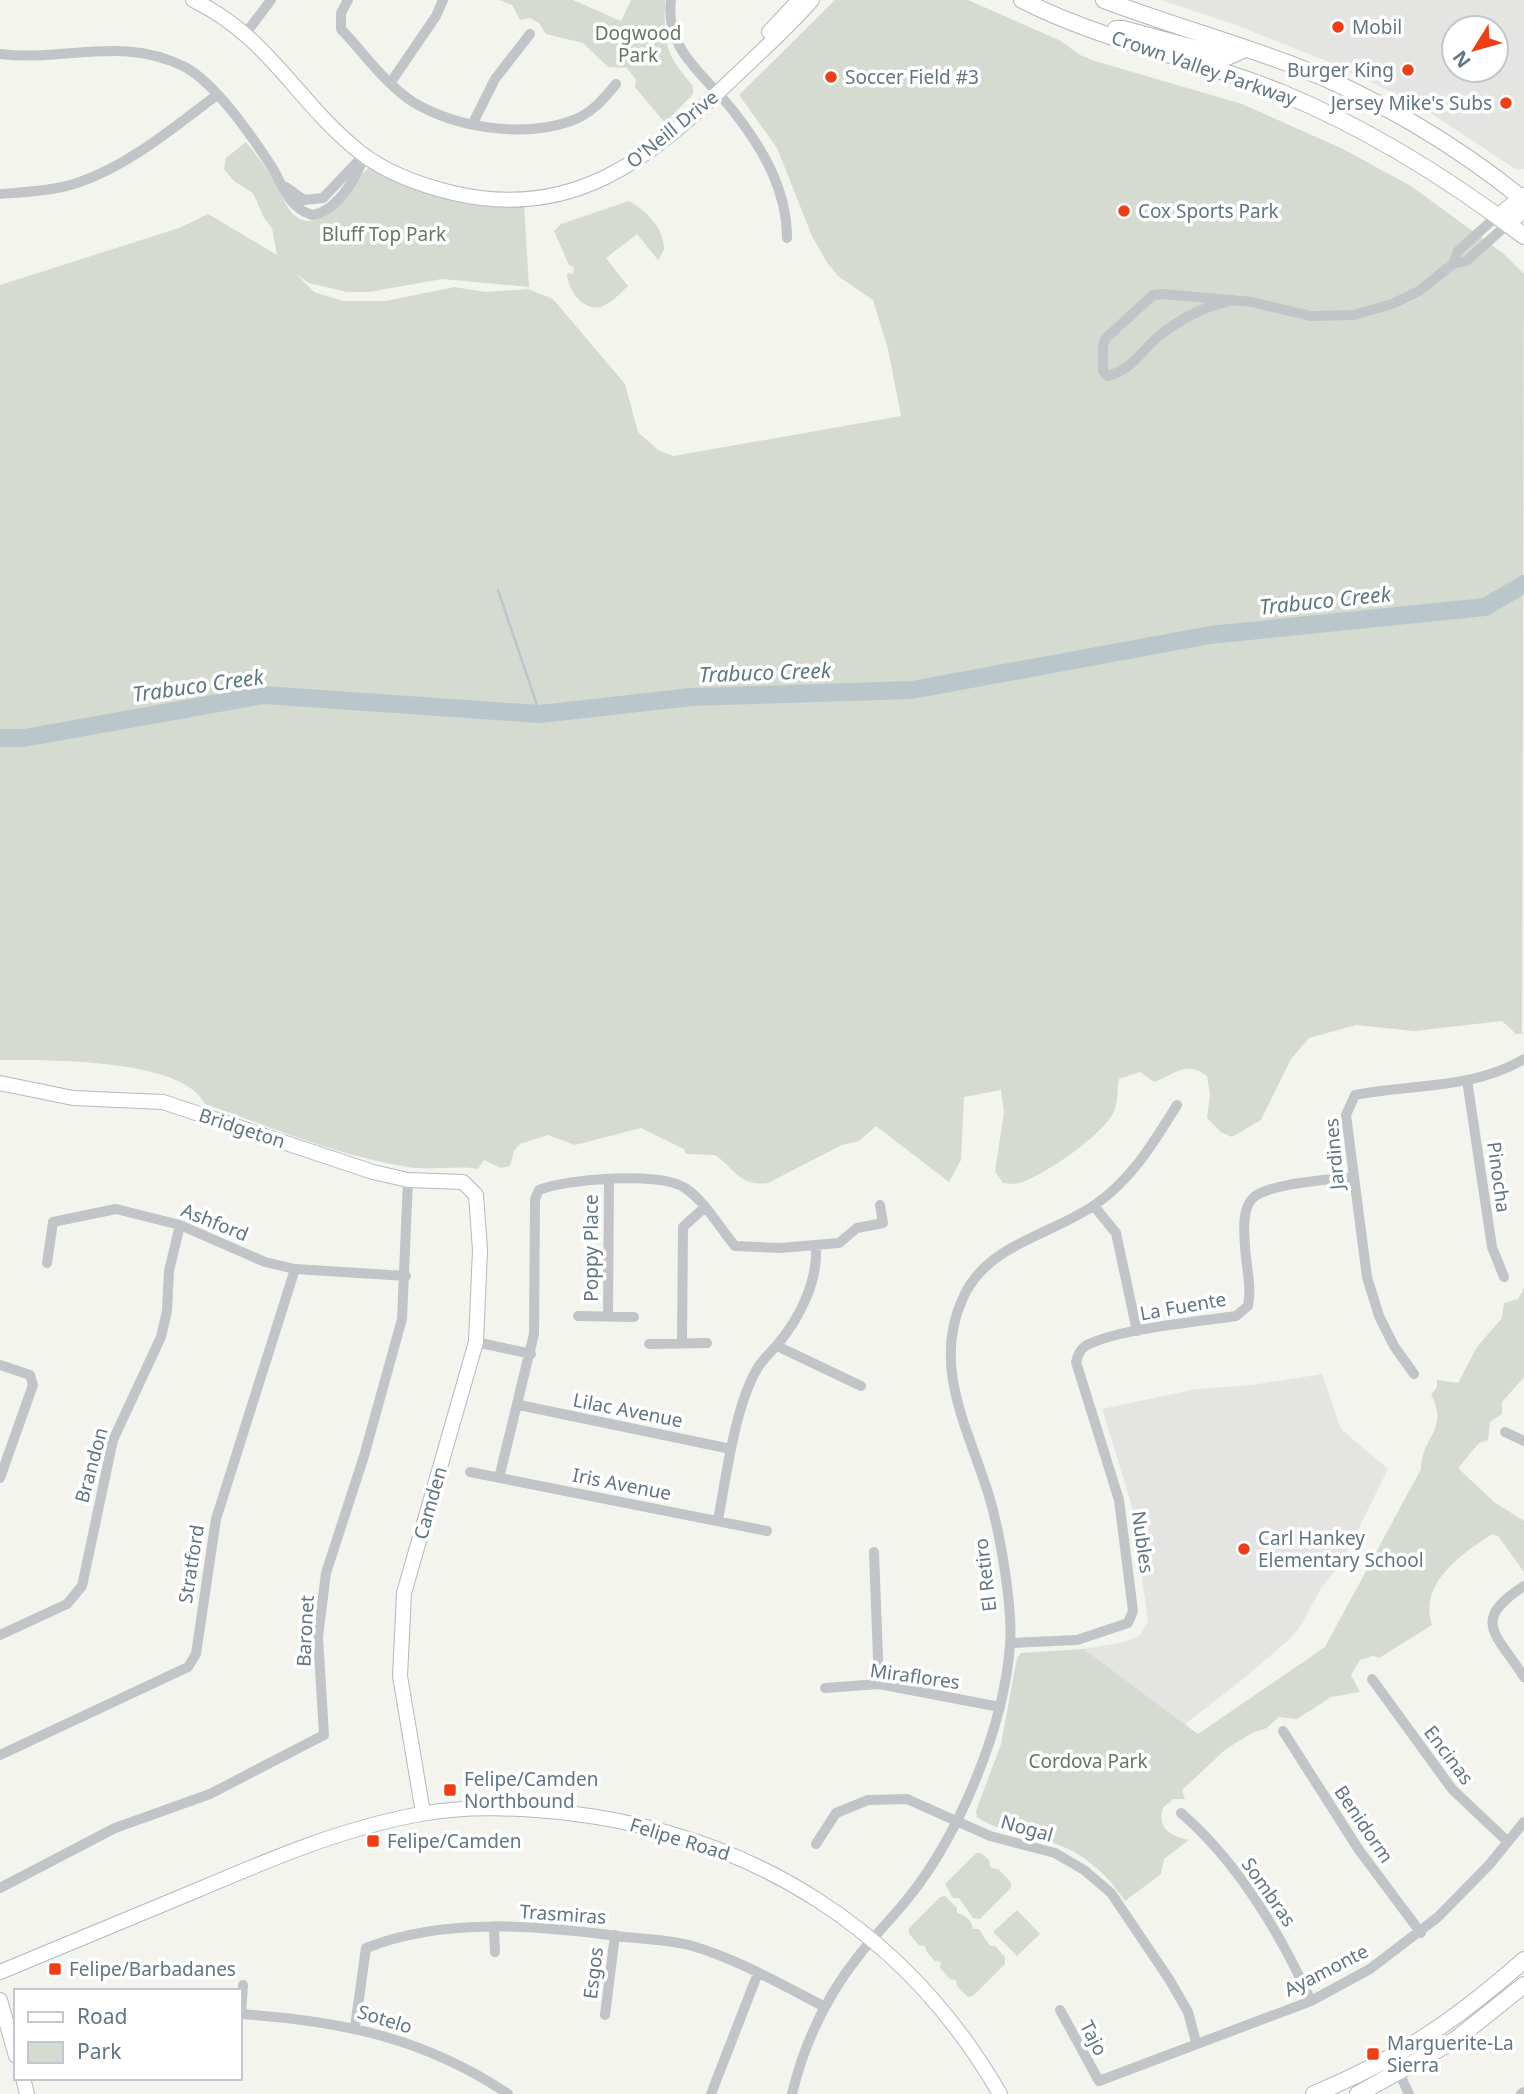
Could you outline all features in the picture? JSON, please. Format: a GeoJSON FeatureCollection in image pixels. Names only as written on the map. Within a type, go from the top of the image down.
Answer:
{"type":"FeatureCollection","features":[{"type":"Feature","properties":{"kind":"main road","name":"O'Neill Drive"},"geometry":{"type":"LineString","coordinates":[[193,0],[247,30]]}},
{"type":"Feature","properties":{"kind":"main road","name":"O'Neill Drive"},"geometry":{"type":"LineString","coordinates":[[209,0],[247,30],[366,152],[410,171],[456,186],[504,194],[543,188],[584,177],[625,159],[714,90],[812,0]]}},
{"type":"Feature","properties":{"kind":"main road","name":"O'Neill Drive"},"geometry":{"type":"LineString","coordinates":[[714,90],[799,0]]}},
{"type":"Feature","properties":{"kind":"main road","name":"Crown Valley Parkway"},"geometry":{"type":"LineString","coordinates":[[1022,0],[1099,32],[1282,92],[1410,157],[1524,236]]}},
{"type":"Feature","properties":{"kind":"main road","name":"Crown Valley Parkway"},"geometry":{"type":"LineString","coordinates":[[1104,0],[1292,65],[1390,112],[1470,160],[1523,200]]}},
{"type":"Feature","properties":{"kind":"main road"},"geometry":{"type":"LineString","coordinates":[[1099,32],[1124,29],[1227,57],[1245,49]]}},
{"type":"Feature","properties":{"kind":"main road"},"geometry":{"type":"LineString","coordinates":[[1503,220],[1523,200]]}},
{"type":"Feature","properties":{"kind":"main road","name":"Bridgeton"},"geometry":{"type":"LineString","coordinates":[[0,1083],[73,1098],[163,1102],[373,1172],[408,1180],[463,1182],[476,1195]]}},
{"type":"Feature","properties":{"kind":"main road","name":"Camden"},"geometry":{"type":"LineString","coordinates":[[423,1813],[400,1676],[404,1593],[476,1342],[480,1250],[476,1195]]}},
{"type":"Feature","properties":{"kind":"main road","name":"Felipe Road"},"geometry":{"type":"LineString","coordinates":[[0,1972],[326,1836],[423,1813],[512,1807],[650,1826],[725,1851],[785,1879],[872,1939],[956,2029],[1000,2094]]}},
{"type":"Feature","properties":{"kind":"main road"},"geometry":{"type":"LineString","coordinates":[[1358,2094],[1467,2010],[1524,1960]]}},
{"type":"Feature","properties":{"kind":"main road"},"geometry":{"type":"LineString","coordinates":[[1314,2094],[1396,2066],[1455,2040],[1524,1985]]}},
{"type":"Feature","properties":{"kind":"main road"},"geometry":{"type":"LineString","coordinates":[[0,2000],[14,2049]]}},
{"type":"Feature","properties":{"kind":"street"},"geometry":{"type":"LineString","coordinates":[[247,30],[271,0]]}},
{"type":"Feature","properties":{"kind":"street"},"geometry":{"type":"LineString","coordinates":[[348,0],[341,13],[341,29],[412,101],[453,119],[496,128],[529,128],[570,121],[598,107],[616,84]]}},
{"type":"Feature","properties":{"kind":"street"},"geometry":{"type":"LineString","coordinates":[[391,82],[436,16],[443,0]]}},
{"type":"Feature","properties":{"kind":"street"},"geometry":{"type":"LineString","coordinates":[[671,0],[671,22],[681,50],[733,110],[766,160],[787,214],[787,238]]}},
{"type":"Feature","properties":{"kind":"street"},"geometry":{"type":"LineString","coordinates":[[472,123],[495,79],[530,34]]}},
{"type":"Feature","properties":{"kind":"street"},"geometry":{"type":"LineString","coordinates":[[0,54],[38,57],[105,49],[142,53],[186,68],[217,95],[280,180],[296,197],[316,201],[323,198],[366,152]]}},
{"type":"Feature","properties":{"kind":"street"},"geometry":{"type":"LineString","coordinates":[[0,194],[45,191],[80,182],[128,159],[217,95]]}},
{"type":"Feature","properties":{"kind":"street"},"geometry":{"type":"LineString","coordinates":[[1233,300],[1202,309],[1180,321],[1159,336],[1122,371],[1107,376],[1103,371],[1106,338],[1153,295],[1233,300],[1311,316],[1354,315],[1411,295],[1453,264],[1466,261],[1503,220]]}},
{"type":"Feature","properties":{"kind":"street","name":"Jardines"},"geometry":{"type":"LineString","coordinates":[[1414,1374],[1394,1346],[1379,1316],[1367,1277],[1346,1115],[1355,1095],[1467,1080],[1504,1071],[1524,1059]]}},
{"type":"Feature","properties":{"kind":"street","name":"Pinocha"},"geometry":{"type":"LineString","coordinates":[[1467,1080],[1492,1247],[1504,1277]]}},
{"type":"Feature","properties":{"kind":"street","name":"El Retiro"},"geometry":{"type":"LineString","coordinates":[[792,2094],[800,2057],[825,2007],[872,1939],[911,1894],[958,1820],[983,1760],[1000,1707],[1011,1643],[999,1535],[953,1388],[949,1346],[963,1296],[985,1267],[1006,1250],[1094,1206],[1132,1172],[1177,1105]]}},
{"type":"Feature","properties":{"kind":"street"},"geometry":{"type":"LineString","coordinates":[[499,1478],[531,1354],[536,1194],[543,1188],[627,1177],[680,1185],[704,1208],[735,1245],[839,1244],[857,1227],[881,1224],[880,1205]]}},
{"type":"Feature","properties":{"kind":"street","name":"La Fuente"},"geometry":{"type":"LineString","coordinates":[[1079,1351],[1086,1345],[1137,1331],[1236,1316],[1248,1306],[1251,1292],[1245,1245],[1245,1213],[1251,1199],[1265,1190],[1352,1177]]}},
{"type":"Feature","properties":{"kind":"street","name":"Poppy Place"},"geometry":{"type":"LineString","coordinates":[[608,1317],[609,1179]]}},
{"type":"Feature","properties":{"kind":"street","name":"Baronet"},"geometry":{"type":"LineString","coordinates":[[0,1888],[115,1829],[210,1794],[324,1735],[318,1637],[326,1573],[389,1370],[402,1318],[406,1276],[408,1180]]}},
{"type":"Feature","properties":{"kind":"street"},"geometry":{"type":"LineString","coordinates":[[1094,1206],[1116,1233],[1137,1331]]}},
{"type":"Feature","properties":{"kind":"street"},"geometry":{"type":"LineString","coordinates":[[682,1343],[683,1227],[704,1208]]}},
{"type":"Feature","properties":{"kind":"street","name":"Ashford"},"geometry":{"type":"LineString","coordinates":[[47,1263],[53,1222],[116,1209],[180,1224],[265,1262],[295,1269],[406,1276]]}},
{"type":"Feature","properties":{"kind":"street","name":"Brandon"},"geometry":{"type":"LineString","coordinates":[[0,1635],[66,1604],[82,1586],[113,1440],[161,1338],[167,1311],[169,1271],[180,1224]]}},
{"type":"Feature","properties":{"kind":"street"},"geometry":{"type":"LineString","coordinates":[[718,1520],[731,1449],[757,1369],[793,1324],[809,1290],[817,1260],[816,1246]]}},
{"type":"Feature","properties":{"kind":"street","name":"Stratford"},"geometry":{"type":"LineString","coordinates":[[0,1755],[188,1667],[196,1654],[216,1519],[295,1269]]}},
{"type":"Feature","properties":{"kind":"street","name":"Poppy Place"},"geometry":{"type":"LineString","coordinates":[[578,1316],[634,1317]]}},
{"type":"Feature","properties":{"kind":"street"},"geometry":{"type":"LineString","coordinates":[[476,1342],[531,1354]]}},
{"type":"Feature","properties":{"kind":"street"},"geometry":{"type":"LineString","coordinates":[[649,1343],[706,1343]]}},
{"type":"Feature","properties":{"kind":"street"},"geometry":{"type":"LineString","coordinates":[[776,1346],[861,1386]]}},
{"type":"Feature","properties":{"kind":"street","name":"Nubles"},"geometry":{"type":"LineString","coordinates":[[1011,1643],[1077,1640],[1128,1623],[1133,1611],[1119,1500],[1076,1363],[1079,1351]]}},
{"type":"Feature","properties":{"kind":"street"},"geometry":{"type":"LineString","coordinates":[[0,1366],[30,1375],[32,1394],[0,1478]]}},
{"type":"Feature","properties":{"kind":"street","name":"Lilac Avenue"},"geometry":{"type":"LineString","coordinates":[[519,1405],[731,1449]]}},
{"type":"Feature","properties":{"kind":"street"},"geometry":{"type":"LineString","coordinates":[[1505,1433],[1524,1441]]}},
{"type":"Feature","properties":{"kind":"street","name":"Iris Avenue"},"geometry":{"type":"LineString","coordinates":[[470,1472],[767,1531]]}},
{"type":"Feature","properties":{"kind":"street"},"geometry":{"type":"LineString","coordinates":[[874,1552],[879,1684]]}},
{"type":"Feature","properties":{"kind":"street"},"geometry":{"type":"LineString","coordinates":[[1524,1586],[1499,1602],[1492,1613],[1492,1626],[1524,1677]]}},
{"type":"Feature","properties":{"kind":"street","name":"Encinas"},"geometry":{"type":"LineString","coordinates":[[1372,1679],[1452,1789],[1508,1842]]}},
{"type":"Feature","properties":{"kind":"street","name":"Miraflores"},"geometry":{"type":"LineString","coordinates":[[825,1688],[879,1684],[1000,1707]]}},
{"type":"Feature","properties":{"kind":"street","name":"Benidorm"},"geometry":{"type":"LineString","coordinates":[[1283,1731],[1359,1850],[1421,1933]]}},
{"type":"Feature","properties":{"kind":"street","name":"Nogal"},"geometry":{"type":"LineString","coordinates":[[816,1844],[836,1813],[868,1800],[907,1799],[990,1836],[1055,1853],[1084,1870],[1111,1893],[1188,2012],[1196,2042]]}},
{"type":"Feature","properties":{"kind":"street","name":"Sombras"},"geometry":{"type":"LineString","coordinates":[[1181,1813],[1208,1837],[1259,1906],[1290,1955],[1311,2001]]}},
{"type":"Feature","properties":{"kind":"street","name":"Ayamonte"},"geometry":{"type":"LineString","coordinates":[[1099,2081],[1121,2075],[1196,2042],[1311,2001],[1370,1969],[1421,1933],[1524,1822]]}},
{"type":"Feature","properties":{"kind":"street","name":"Trasmiras"},"geometry":{"type":"LineString","coordinates":[[355,2027],[366,1948],[390,1938],[494,1928],[550,1927],[688,1945],[758,1973],[825,2007]]}},
{"type":"Feature","properties":{"kind":"street"},"geometry":{"type":"LineString","coordinates":[[494,1928],[495,1952]]}},
{"type":"Feature","properties":{"kind":"street","name":"Esgos"},"geometry":{"type":"LineString","coordinates":[[605,2015],[615,1935]]}},
{"type":"Feature","properties":{"kind":"street"},"geometry":{"type":"LineString","coordinates":[[711,2094],[758,1973]]}},
{"type":"Feature","properties":{"kind":"street"},"geometry":{"type":"LineString","coordinates":[[242,1995],[243,1985]]}},
{"type":"Feature","properties":{"kind":"street","name":"Tajo"},"geometry":{"type":"LineString","coordinates":[[1060,2010],[1099,2081]]}},
{"type":"Feature","properties":{"kind":"street","name":"Sotelo"},"geometry":{"type":"LineString","coordinates":[[242,2014],[316,2020],[389,2035],[459,2065],[508,2094]]}},
{"type":"Feature","properties":{"kind":"street"},"geometry":{"type":"LineString","coordinates":[[1396,2066],[1409,2094]]}},
{"type":"Feature","properties":{"kind":"shaded area"},"geometry":{"type":"Polygon","coordinates":[[[1161,0],[1524,0],[1524,169],[1517,170],[1415,103],[1324,60],[1233,24],[1161,0]]]}},
{"type":"Feature","properties":{"kind":"shaded area","name":"Carl Hankey Elementary School"},"geometry":{"type":"Polygon","coordinates":[[[1322,1374],[1341,1429],[1388,1469],[1342,1562],[1321,1588],[1302,1624],[1291,1638],[1185,1724],[1084,1649],[1125,1642],[1140,1635],[1148,1621],[1131,1503],[1102,1409],[1196,1389],[1252,1385],[1322,1374]]]}},
{"type":"Feature","properties":{"kind":"green space","name":"Dogwood Park"},"geometry":{"type":"Polygon","coordinates":[[[499,0],[573,0],[621,21],[631,0],[665,0],[668,47],[676,64],[693,86],[693,94],[665,123],[635,87],[636,80],[627,68],[608,67],[583,43],[546,34],[539,23],[530,18],[520,20],[512,5],[499,0]]]}},
{"type":"Feature","properties":{"kind":"green space","name":"Bluff Top Park"},"geometry":{"type":"Polygon","coordinates":[[[835,0],[968,0],[1061,41],[1080,55],[1095,61],[1242,104],[1343,149],[1411,186],[1504,254],[1524,274],[1522,1034],[1516,1034],[1502,1021],[1414,1031],[1356,1025],[1309,1038],[1291,1059],[1261,1120],[1232,1137],[1221,1132],[1207,1118],[1210,1094],[1207,1076],[1200,1071],[1181,1070],[1154,1082],[1140,1072],[1119,1079],[1114,1111],[1099,1131],[1072,1153],[1017,1184],[1003,1183],[995,1171],[1004,1112],[1001,1090],[964,1097],[961,1160],[949,1182],[876,1126],[859,1141],[842,1145],[768,1183],[759,1184],[744,1180],[715,1155],[686,1154],[684,1149],[641,1128],[575,1145],[548,1135],[520,1144],[514,1151],[510,1166],[501,1168],[484,1160],[478,1169],[408,1167],[330,1148],[205,1104],[192,1089],[170,1078],[143,1070],[80,1062],[0,1060],[0,285],[179,228],[208,214],[277,255],[272,228],[264,218],[253,193],[234,181],[224,169],[226,158],[246,142],[269,173],[293,214],[306,221],[323,216],[369,167],[524,204],[529,287],[442,279],[369,292],[347,292],[309,283],[296,274],[314,292],[343,301],[386,301],[454,287],[486,292],[528,289],[553,299],[625,384],[638,432],[658,450],[673,456],[901,416],[888,349],[873,300],[838,276],[826,261],[812,236],[777,148],[739,95],[835,0]]]}},
{"type":"Feature","properties":{"kind":"green space"},"geometry":{"type":"Polygon","coordinates":[[[629,201],[658,227],[664,250],[658,260],[637,234],[606,258],[628,286],[604,306],[587,305],[577,297],[570,285],[567,273],[573,274],[574,267],[569,265],[554,231],[561,224],[629,201]]]}},
{"type":"Feature","properties":{"kind":"green space","name":"Cordova Park"},"geometry":{"type":"Polygon","coordinates":[[[1524,1288],[1524,1377],[1502,1402],[1502,1414],[1490,1422],[1488,1440],[1479,1443],[1458,1468],[1494,1502],[1524,1521],[1524,1572],[1498,1536],[1492,1534],[1456,1561],[1437,1583],[1429,1610],[1432,1625],[1379,1658],[1373,1656],[1360,1660],[1351,1675],[1360,1692],[1331,1697],[1297,1719],[1279,1717],[1267,1728],[1252,1733],[1226,1749],[1182,1790],[1185,1799],[1173,1799],[1163,1808],[1162,1822],[1167,1830],[1189,1840],[1164,1859],[1161,1874],[1125,1901],[1100,1871],[1079,1855],[1056,1844],[1001,1829],[977,1817],[976,1811],[1001,1744],[1017,1658],[1021,1653],[1084,1649],[1198,1734],[1325,1647],[1421,1469],[1425,1449],[1436,1425],[1436,1407],[1431,1395],[1437,1387],[1437,1380],[1458,1383],[1477,1347],[1502,1318],[1504,1303],[1518,1299],[1524,1288]]]}},
{"type":"Feature","properties":{"kind":"green space"},"geometry":{"type":"Polygon","coordinates":[[[976,1853],[981,1853],[989,1860],[990,1867],[999,1870],[1011,1882],[1011,1888],[980,1919],[973,1918],[959,1898],[953,1898],[945,1884],[976,1853]]]}},
{"type":"Feature","properties":{"kind":"green space"},"geometry":{"type":"Polygon","coordinates":[[[945,1896],[957,1908],[957,1913],[968,1918],[973,1929],[979,1929],[990,1946],[995,1946],[1005,1957],[1005,1964],[973,1996],[968,1997],[957,1986],[956,1980],[950,1979],[940,1968],[941,1962],[935,1961],[925,1946],[919,1945],[909,1934],[909,1928],[940,1897],[945,1896]]]}},
{"type":"Feature","properties":{"kind":"green space"},"geometry":{"type":"Polygon","coordinates":[[[1017,1910],[1040,1934],[1017,1956],[993,1932],[1017,1910]]]}},
{"type":"Feature","properties":{"kind":"waterway","name":"Trabuco Creek"},"geometry":{"type":"LineString","coordinates":[[0,738],[24,738],[264,695],[540,714],[691,697],[912,690],[1210,635],[1485,607],[1524,584]]}},
{"type":"Feature","properties":{"kind":"waterway"},"geometry":{"type":"LineString","coordinates":[[498,590],[540,714]]}},
{"type":"Feature","properties":{"kind":"place","name":"Mobil"},"geometry":{"type":"Point","coordinates":[1338,27]}},
{"type":"Feature","properties":{"kind":"place","name":"Burger King"},"geometry":{"type":"Point","coordinates":[1408,70]}},
{"type":"Feature","properties":{"kind":"place","name":"Soccer Field #3"},"geometry":{"type":"Point","coordinates":[831,77]}},
{"type":"Feature","properties":{"kind":"place","name":"Jersey Mike's Subs"},"geometry":{"type":"Point","coordinates":[1506,103]}},
{"type":"Feature","properties":{"kind":"place","name":"Cox Sports Park"},"geometry":{"type":"Point","coordinates":[1124,211]}},
{"type":"Feature","properties":{"kind":"place","name":"Carl Hankey Elementary School"},"geometry":{"type":"Point","coordinates":[1244,1549]}},
{"type":"Feature","properties":{"kind":"place","name":"Felipe/Camden Northbound"},"geometry":{"type":"Point","coordinates":[450,1790]}},
{"type":"Feature","properties":{"kind":"place","name":"Felipe/Camden"},"geometry":{"type":"Point","coordinates":[373,1841]}},
{"type":"Feature","properties":{"kind":"place","name":"Felipe/Barbadanes"},"geometry":{"type":"Point","coordinates":[55,1969]}},
{"type":"Feature","properties":{"kind":"place","name":"Marguerite-La Sierra"},"geometry":{"type":"Point","coordinates":[1373,2054]}}]}
